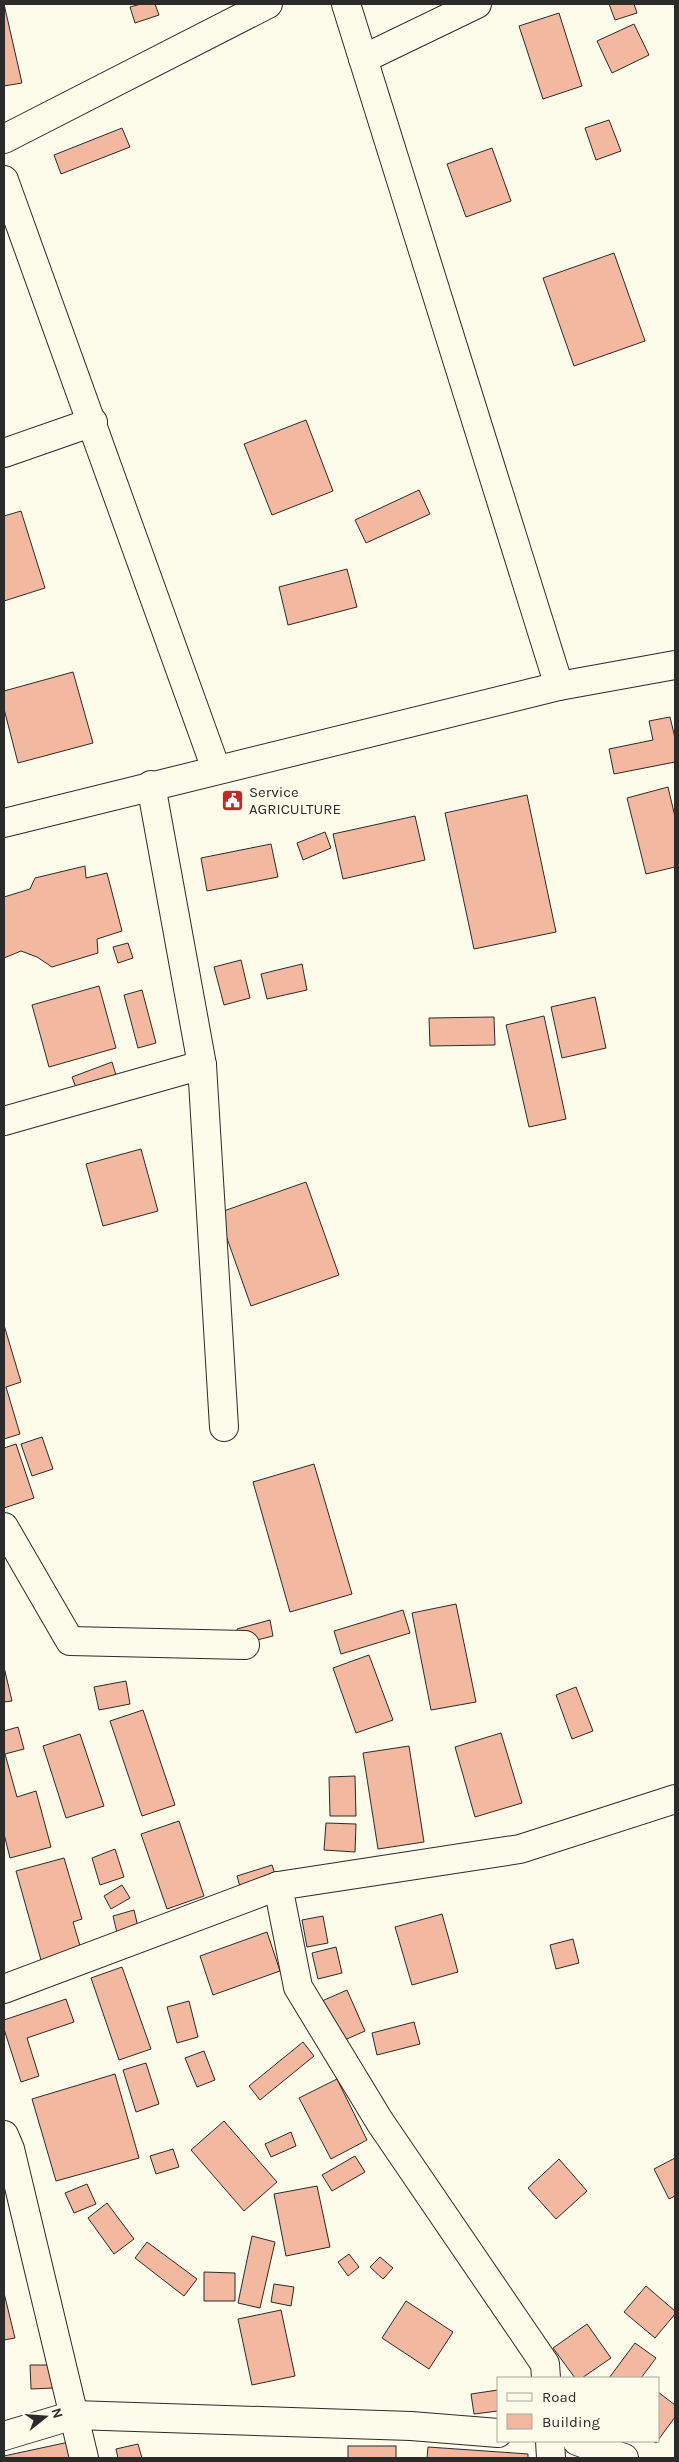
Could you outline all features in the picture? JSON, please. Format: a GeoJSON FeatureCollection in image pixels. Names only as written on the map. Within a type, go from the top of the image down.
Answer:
{"type":"FeatureCollection","features":[{"type":"Feature","properties":{"kind":"street"},"geometry":{"type":"LineString","coordinates":[[4,139],[268,4]]}},
{"type":"Feature","properties":{"kind":"street"},"geometry":{"type":"LineString","coordinates":[[346,4],[559,686]]}},
{"type":"Feature","properties":{"kind":"street"},"geometry":{"type":"LineString","coordinates":[[363,58],[477,4]]}},
{"type":"Feature","properties":{"kind":"street"},"geometry":{"type":"LineString","coordinates":[[4,180],[93,422],[216,769]]}},
{"type":"Feature","properties":{"kind":"street"},"geometry":{"type":"LineString","coordinates":[[4,454],[93,422]]}},
{"type":"Feature","properties":{"kind":"street"},"geometry":{"type":"LineString","coordinates":[[4,823],[216,769],[559,686],[675,665]]}},
{"type":"Feature","properties":{"kind":"street"},"geometry":{"type":"LineString","coordinates":[[151,786],[202,1065],[224,1427]]}},
{"type":"Feature","properties":{"kind":"street"},"geometry":{"type":"LineString","coordinates":[[4,1121],[202,1065]]}},
{"type":"Feature","properties":{"kind":"street"},"geometry":{"type":"LineString","coordinates":[[4,1527],[70,1641],[245,1645]]}},
{"type":"Feature","properties":{"kind":"street"},"geometry":{"type":"LineString","coordinates":[[4,1989],[278,1886],[520,1850],[675,1799]]}},
{"type":"Feature","properties":{"kind":"street"},"geometry":{"type":"LineString","coordinates":[[278,1886],[298,1987],[380,2122],[545,2364],[546,2377]]}},
{"type":"Feature","properties":{"kind":"street"},"geometry":{"type":"LineString","coordinates":[[4,2135],[10,2149],[84,2458]]}},
{"type":"Feature","properties":{"kind":"street"},"geometry":{"type":"LineString","coordinates":[[4,2436],[74,2415],[411,2426],[497,2433]]}},
{"type":"Feature","properties":{"kind":"street"},"geometry":{"type":"LineString","coordinates":[[550,2442],[551,2458]]}},
{"type":"Feature","properties":{"kind":"street"},"geometry":{"type":"LineString","coordinates":[[580,2442],[624,2458]]}},
{"type":"Feature","properties":{"kind":"building"},"geometry":{"type":"Polygon","coordinates":[[[4,4],[22,83],[4,86],[4,4]]]}},
{"type":"Feature","properties":{"kind":"building"},"geometry":{"type":"Polygon","coordinates":[[[141,4],[155,4],[159,15],[135,23],[130,7],[141,4]]]}},
{"type":"Feature","properties":{"kind":"building"},"geometry":{"type":"Polygon","coordinates":[[[609,4],[634,4],[637,13],[615,20],[609,4]]]}},
{"type":"Feature","properties":{"kind":"building"},"geometry":{"type":"Polygon","coordinates":[[[559,13],[582,86],[543,99],[519,26],[559,13]]]}},
{"type":"Feature","properties":{"kind":"building"},"geometry":{"type":"Polygon","coordinates":[[[634,24],[649,55],[612,73],[597,41],[634,24]]]}},
{"type":"Feature","properties":{"kind":"building"},"geometry":{"type":"Polygon","coordinates":[[[609,120],[621,151],[596,160],[585,128],[609,120]]]}},
{"type":"Feature","properties":{"kind":"building"},"geometry":{"type":"Polygon","coordinates":[[[122,128],[130,147],[61,174],[54,155],[122,128]]]}},
{"type":"Feature","properties":{"kind":"building"},"geometry":{"type":"Polygon","coordinates":[[[492,148],[511,201],[466,217],[447,164],[492,148]]]}},
{"type":"Feature","properties":{"kind":"building"},"geometry":{"type":"Polygon","coordinates":[[[614,253],[645,341],[574,366],[543,278],[614,253]]]}},
{"type":"Feature","properties":{"kind":"building"},"geometry":{"type":"Polygon","coordinates":[[[306,420],[333,491],[272,515],[244,444],[306,420]]]}},
{"type":"Feature","properties":{"kind":"building"},"geometry":{"type":"Polygon","coordinates":[[[419,490],[430,514],[366,543],[355,520],[419,490]]]}},
{"type":"Feature","properties":{"kind":"building"},"geometry":{"type":"Polygon","coordinates":[[[21,511],[45,588],[4,601],[4,516],[21,511]]]}},
{"type":"Feature","properties":{"kind":"building"},"geometry":{"type":"Polygon","coordinates":[[[347,569],[357,607],[288,625],[279,587],[347,569]]]}},
{"type":"Feature","properties":{"kind":"building"},"geometry":{"type":"Polygon","coordinates":[[[73,672],[93,743],[18,763],[4,709],[4,691],[73,672]]]}},
{"type":"Feature","properties":{"kind":"building"},"geometry":{"type":"Polygon","coordinates":[[[670,717],[675,738],[675,762],[614,774],[609,749],[653,740],[649,721],[670,717]]]}},
{"type":"Feature","properties":{"kind":"building"},"geometry":{"type":"Polygon","coordinates":[[[668,787],[675,817],[675,867],[646,874],[627,798],[668,787]]]}},
{"type":"Feature","properties":{"kind":"building"},"geometry":{"type":"Polygon","coordinates":[[[527,795],[556,932],[474,949],[445,813],[527,795]]]}},
{"type":"Feature","properties":{"kind":"building"},"geometry":{"type":"Polygon","coordinates":[[[415,816],[425,860],[343,879],[333,834],[415,816]]]}},
{"type":"Feature","properties":{"kind":"building"},"geometry":{"type":"Polygon","coordinates":[[[325,832],[331,848],[303,860],[297,843],[325,832]]]}},
{"type":"Feature","properties":{"kind":"building"},"geometry":{"type":"Polygon","coordinates":[[[271,844],[278,877],[207,891],[201,858],[271,844]]]}},
{"type":"Feature","properties":{"kind":"building"},"geometry":{"type":"Polygon","coordinates":[[[85,866],[86,878],[107,873],[122,931],[97,939],[98,953],[52,967],[37,957],[21,951],[4,958],[4,897],[30,889],[35,878],[85,866]]]}},
{"type":"Feature","properties":{"kind":"building"},"geometry":{"type":"Polygon","coordinates":[[[128,943],[133,958],[118,963],[113,947],[128,943]]]}},
{"type":"Feature","properties":{"kind":"building"},"geometry":{"type":"Polygon","coordinates":[[[241,960],[250,998],[224,1005],[214,967],[241,960]]]}},
{"type":"Feature","properties":{"kind":"building"},"geometry":{"type":"Polygon","coordinates":[[[302,964],[307,990],[267,999],[261,974],[302,964]]]}},
{"type":"Feature","properties":{"kind":"building"},"geometry":{"type":"Polygon","coordinates":[[[99,986],[116,1048],[49,1067],[32,1005],[99,986]]]}},
{"type":"Feature","properties":{"kind":"building"},"geometry":{"type":"Polygon","coordinates":[[[142,990],[156,1043],[138,1048],[124,995],[142,990]]]}},
{"type":"Feature","properties":{"kind":"building"},"geometry":{"type":"Polygon","coordinates":[[[595,997],[606,1048],[562,1058],[551,1007],[595,997]]]}},
{"type":"Feature","properties":{"kind":"building"},"geometry":{"type":"Polygon","coordinates":[[[544,1016],[566,1119],[529,1127],[506,1025],[544,1016]]]}},
{"type":"Feature","properties":{"kind":"building"},"geometry":{"type":"Polygon","coordinates":[[[494,1017],[495,1045],[430,1046],[429,1018],[494,1017]]]}},
{"type":"Feature","properties":{"kind":"building"},"geometry":{"type":"Polygon","coordinates":[[[112,1062],[116,1075],[77,1090],[72,1077],[112,1062]]]}},
{"type":"Feature","properties":{"kind":"building"},"geometry":{"type":"Polygon","coordinates":[[[141,1149],[158,1211],[103,1226],[86,1164],[141,1149]]]}},
{"type":"Feature","properties":{"kind":"building"},"geometry":{"type":"Polygon","coordinates":[[[306,1182],[339,1275],[251,1306],[218,1213],[306,1182]]]}},
{"type":"Feature","properties":{"kind":"building"},"geometry":{"type":"Polygon","coordinates":[[[4,1325],[21,1382],[6,1387],[20,1434],[4,1439],[4,1325]]]}},
{"type":"Feature","properties":{"kind":"building"},"geometry":{"type":"Polygon","coordinates":[[[42,1437],[53,1469],[32,1476],[21,1444],[42,1437]]]}},
{"type":"Feature","properties":{"kind":"building"},"geometry":{"type":"Polygon","coordinates":[[[16,1444],[34,1498],[4,1508],[4,1448],[16,1444]]]}},
{"type":"Feature","properties":{"kind":"building"},"geometry":{"type":"Polygon","coordinates":[[[314,1464],[352,1594],[290,1612],[253,1482],[314,1464]]]}},
{"type":"Feature","properties":{"kind":"building"},"geometry":{"type":"Polygon","coordinates":[[[456,1604],[476,1702],[431,1710],[412,1613],[456,1604]]]}},
{"type":"Feature","properties":{"kind":"building"},"geometry":{"type":"Polygon","coordinates":[[[403,1610],[410,1633],[341,1654],[334,1631],[403,1610]]]}},
{"type":"Feature","properties":{"kind":"building"},"geometry":{"type":"Polygon","coordinates":[[[270,1620],[273,1636],[241,1644],[237,1629],[270,1620]]]}},
{"type":"Feature","properties":{"kind":"building"},"geometry":{"type":"Polygon","coordinates":[[[369,1655],[393,1720],[356,1733],[333,1668],[369,1655]]]}},
{"type":"Feature","properties":{"kind":"building"},"geometry":{"type":"Polygon","coordinates":[[[4,1667],[12,1701],[4,1702],[4,1667]]]}},
{"type":"Feature","properties":{"kind":"building"},"geometry":{"type":"Polygon","coordinates":[[[126,1681],[130,1704],[99,1710],[94,1687],[126,1681]]]}},
{"type":"Feature","properties":{"kind":"building"},"geometry":{"type":"Polygon","coordinates":[[[576,1687],[593,1731],[572,1739],[556,1695],[576,1687]]]}},
{"type":"Feature","properties":{"kind":"building"},"geometry":{"type":"Polygon","coordinates":[[[143,1710],[175,1805],[142,1816],[110,1721],[143,1710]]]}},
{"type":"Feature","properties":{"kind":"building"},"geometry":{"type":"Polygon","coordinates":[[[18,1727],[24,1749],[5,1754],[17,1797],[36,1791],[51,1847],[10,1858],[4,1834],[4,1731],[18,1727]]]}},
{"type":"Feature","properties":{"kind":"building"},"geometry":{"type":"Polygon","coordinates":[[[501,1733],[522,1803],[475,1817],[455,1747],[501,1733]]]}},
{"type":"Feature","properties":{"kind":"building"},"geometry":{"type":"Polygon","coordinates":[[[80,1734],[104,1806],[66,1818],[43,1746],[80,1734]]]}},
{"type":"Feature","properties":{"kind":"building"},"geometry":{"type":"Polygon","coordinates":[[[409,1746],[424,1842],[378,1849],[363,1753],[409,1746]]]}},
{"type":"Feature","properties":{"kind":"building"},"geometry":{"type":"Polygon","coordinates":[[[355,1776],[356,1816],[330,1816],[329,1777],[355,1776]]]}},
{"type":"Feature","properties":{"kind":"building"},"geometry":{"type":"Polygon","coordinates":[[[179,1821],[204,1896],[167,1909],[141,1834],[179,1821]]]}},
{"type":"Feature","properties":{"kind":"building"},"geometry":{"type":"Polygon","coordinates":[[[326,1823],[356,1824],[355,1852],[324,1850],[326,1823]]]}},
{"type":"Feature","properties":{"kind":"building"},"geometry":{"type":"Polygon","coordinates":[[[115,1849],[124,1877],[100,1885],[92,1858],[115,1849]]]}},
{"type":"Feature","properties":{"kind":"building"},"geometry":{"type":"Polygon","coordinates":[[[64,1858],[82,1919],[73,1922],[81,1949],[41,1960],[16,1871],[64,1858]]]}},
{"type":"Feature","properties":{"kind":"building"},"geometry":{"type":"Polygon","coordinates":[[[272,1865],[278,1883],[242,1894],[237,1876],[272,1865]]]}},
{"type":"Feature","properties":{"kind":"building"},"geometry":{"type":"Polygon","coordinates":[[[122,1885],[130,1898],[111,1909],[104,1896],[122,1885]]]}},
{"type":"Feature","properties":{"kind":"building"},"geometry":{"type":"Polygon","coordinates":[[[134,1910],[138,1927],[117,1933],[113,1916],[134,1910]]]}},
{"type":"Feature","properties":{"kind":"building"},"geometry":{"type":"Polygon","coordinates":[[[442,1914],[458,1972],[412,1985],[395,1927],[442,1914]]]}},
{"type":"Feature","properties":{"kind":"building"},"geometry":{"type":"Polygon","coordinates":[[[323,1916],[328,1943],[307,1947],[302,1920],[323,1916]]]}},
{"type":"Feature","properties":{"kind":"building"},"geometry":{"type":"Polygon","coordinates":[[[267,1932],[280,1971],[213,1995],[200,1956],[267,1932]]]}},
{"type":"Feature","properties":{"kind":"building"},"geometry":{"type":"Polygon","coordinates":[[[573,1939],[579,1963],[556,1969],[550,1945],[573,1939]]]}},
{"type":"Feature","properties":{"kind":"building"},"geometry":{"type":"Polygon","coordinates":[[[336,1947],[342,1973],[318,1979],[312,1953],[336,1947]]]}},
{"type":"Feature","properties":{"kind":"building"},"geometry":{"type":"Polygon","coordinates":[[[122,1967],[151,2049],[119,2060],[91,1978],[122,1967]]]}},
{"type":"Feature","properties":{"kind":"building"},"geometry":{"type":"Polygon","coordinates":[[[347,1990],[365,2031],[340,2042],[322,2001],[347,1990]]]}},
{"type":"Feature","properties":{"kind":"building"},"geometry":{"type":"Polygon","coordinates":[[[66,1999],[74,2022],[27,2038],[39,2076],[21,2082],[4,2029],[4,2020],[66,1999]]]}},
{"type":"Feature","properties":{"kind":"building"},"geometry":{"type":"Polygon","coordinates":[[[189,2001],[198,2037],[177,2043],[167,2007],[189,2001]]]}},
{"type":"Feature","properties":{"kind":"building"},"geometry":{"type":"Polygon","coordinates":[[[414,2022],[420,2044],[377,2055],[372,2033],[414,2022]]]}},
{"type":"Feature","properties":{"kind":"building"},"geometry":{"type":"Polygon","coordinates":[[[303,2042],[314,2056],[260,2100],[249,2086],[303,2042]]]}},
{"type":"Feature","properties":{"kind":"building"},"geometry":{"type":"Polygon","coordinates":[[[204,2051],[215,2080],[197,2087],[185,2058],[204,2051]]]}},
{"type":"Feature","properties":{"kind":"building"},"geometry":{"type":"Polygon","coordinates":[[[146,2063],[159,2104],[136,2112],[123,2070],[146,2063]]]}},
{"type":"Feature","properties":{"kind":"building"},"geometry":{"type":"Polygon","coordinates":[[[115,2074],[139,2158],[56,2181],[32,2099],[115,2074]]]}},
{"type":"Feature","properties":{"kind":"building"},"geometry":{"type":"Polygon","coordinates":[[[337,2079],[367,2140],[331,2159],[299,2098],[337,2079]]]}},
{"type":"Feature","properties":{"kind":"building"},"geometry":{"type":"Polygon","coordinates":[[[224,2121],[277,2182],[244,2211],[191,2150],[224,2121]]]}},
{"type":"Feature","properties":{"kind":"building"},"geometry":{"type":"Polygon","coordinates":[[[291,2132],[296,2146],[271,2157],[265,2144],[291,2132]]]}},
{"type":"Feature","properties":{"kind":"building"},"geometry":{"type":"Polygon","coordinates":[[[173,2149],[179,2167],[156,2174],[150,2156],[173,2149]]]}},
{"type":"Feature","properties":{"kind":"building"},"geometry":{"type":"Polygon","coordinates":[[[355,2156],[365,2172],[332,2191],[322,2175],[355,2156]]]}},
{"type":"Feature","properties":{"kind":"building"},"geometry":{"type":"Polygon","coordinates":[[[675,2158],[675,2196],[669,2199],[654,2169],[675,2158]]]}},
{"type":"Feature","properties":{"kind":"building"},"geometry":{"type":"Polygon","coordinates":[[[559,2159],[587,2191],[556,2219],[528,2188],[559,2159]]]}},
{"type":"Feature","properties":{"kind":"building"},"geometry":{"type":"Polygon","coordinates":[[[87,2184],[96,2204],[74,2213],[65,2193],[87,2184]]]}},
{"type":"Feature","properties":{"kind":"building"},"geometry":{"type":"Polygon","coordinates":[[[317,2186],[330,2247],[286,2256],[274,2194],[317,2186]]]}},
{"type":"Feature","properties":{"kind":"building"},"geometry":{"type":"Polygon","coordinates":[[[107,2203],[134,2239],[114,2254],[88,2218],[107,2203]]]}},
{"type":"Feature","properties":{"kind":"building"},"geometry":{"type":"Polygon","coordinates":[[[252,2236],[275,2242],[260,2308],[238,2303],[252,2236]]]}},
{"type":"Feature","properties":{"kind":"building"},"geometry":{"type":"Polygon","coordinates":[[[147,2242],[197,2279],[184,2296],[135,2258],[147,2242]]]}},
{"type":"Feature","properties":{"kind":"building"},"geometry":{"type":"Polygon","coordinates":[[[349,2254],[359,2267],[348,2276],[338,2262],[349,2254]]]}},
{"type":"Feature","properties":{"kind":"building"},"geometry":{"type":"Polygon","coordinates":[[[380,2257],[393,2268],[383,2279],[370,2267],[380,2257]]]}},
{"type":"Feature","properties":{"kind":"building"},"geometry":{"type":"Polygon","coordinates":[[[204,2272],[235,2273],[235,2301],[204,2301],[204,2272]]]}},
{"type":"Feature","properties":{"kind":"building"},"geometry":{"type":"Polygon","coordinates":[[[274,2284],[294,2287],[291,2306],[271,2302],[274,2284]]]}},
{"type":"Feature","properties":{"kind":"building"},"geometry":{"type":"Polygon","coordinates":[[[646,2286],[675,2311],[675,2314],[655,2338],[624,2312],[646,2286]]]}},
{"type":"Feature","properties":{"kind":"building"},"geometry":{"type":"Polygon","coordinates":[[[4,2293],[15,2338],[4,2340],[4,2293]]]}},
{"type":"Feature","properties":{"kind":"building"},"geometry":{"type":"Polygon","coordinates":[[[406,2301],[453,2332],[429,2369],[382,2338],[406,2301]]]}},
{"type":"Feature","properties":{"kind":"building"},"geometry":{"type":"Polygon","coordinates":[[[281,2310],[295,2376],[252,2385],[238,2319],[281,2310]]]}},
{"type":"Feature","properties":{"kind":"building"},"geometry":{"type":"Polygon","coordinates":[[[587,2324],[611,2358],[583,2377],[574,2377],[553,2348],[587,2324]]]}},
{"type":"Feature","properties":{"kind":"building"},"geometry":{"type":"Polygon","coordinates":[[[635,2343],[656,2358],[642,2377],[610,2377],[635,2343]]]}},
{"type":"Feature","properties":{"kind":"building"},"geometry":{"type":"Polygon","coordinates":[[[30,2365],[52,2365],[53,2388],[31,2389],[30,2365]]]}},
{"type":"Feature","properties":{"kind":"building"},"geometry":{"type":"Polygon","coordinates":[[[497,2390],[497,2411],[474,2414],[471,2394],[497,2390]]]}},
{"type":"Feature","properties":{"kind":"building"},"geometry":{"type":"Polygon","coordinates":[[[659,2393],[675,2405],[675,2417],[659,2439],[659,2393]]]}},
{"type":"Feature","properties":{"kind":"building"},"geometry":{"type":"Polygon","coordinates":[[[69,2442],[72,2458],[4,2458],[4,2456],[69,2442]]]}},
{"type":"Feature","properties":{"kind":"building"},"geometry":{"type":"Polygon","coordinates":[[[138,2444],[142,2458],[118,2458],[116,2449],[138,2444]]]}},
{"type":"Feature","properties":{"kind":"building"},"geometry":{"type":"Polygon","coordinates":[[[348,2446],[396,2446],[396,2458],[348,2458],[348,2446]]]}},
{"type":"Feature","properties":{"kind":"building"},"geometry":{"type":"Polygon","coordinates":[[[428,2447],[528,2454],[528,2458],[427,2458],[428,2447]]]}},
{"type":"Feature","properties":{"kind":"place","name":"Service AGRICULTURE"},"geometry":{"type":"Point","coordinates":[233,801]}}]}
